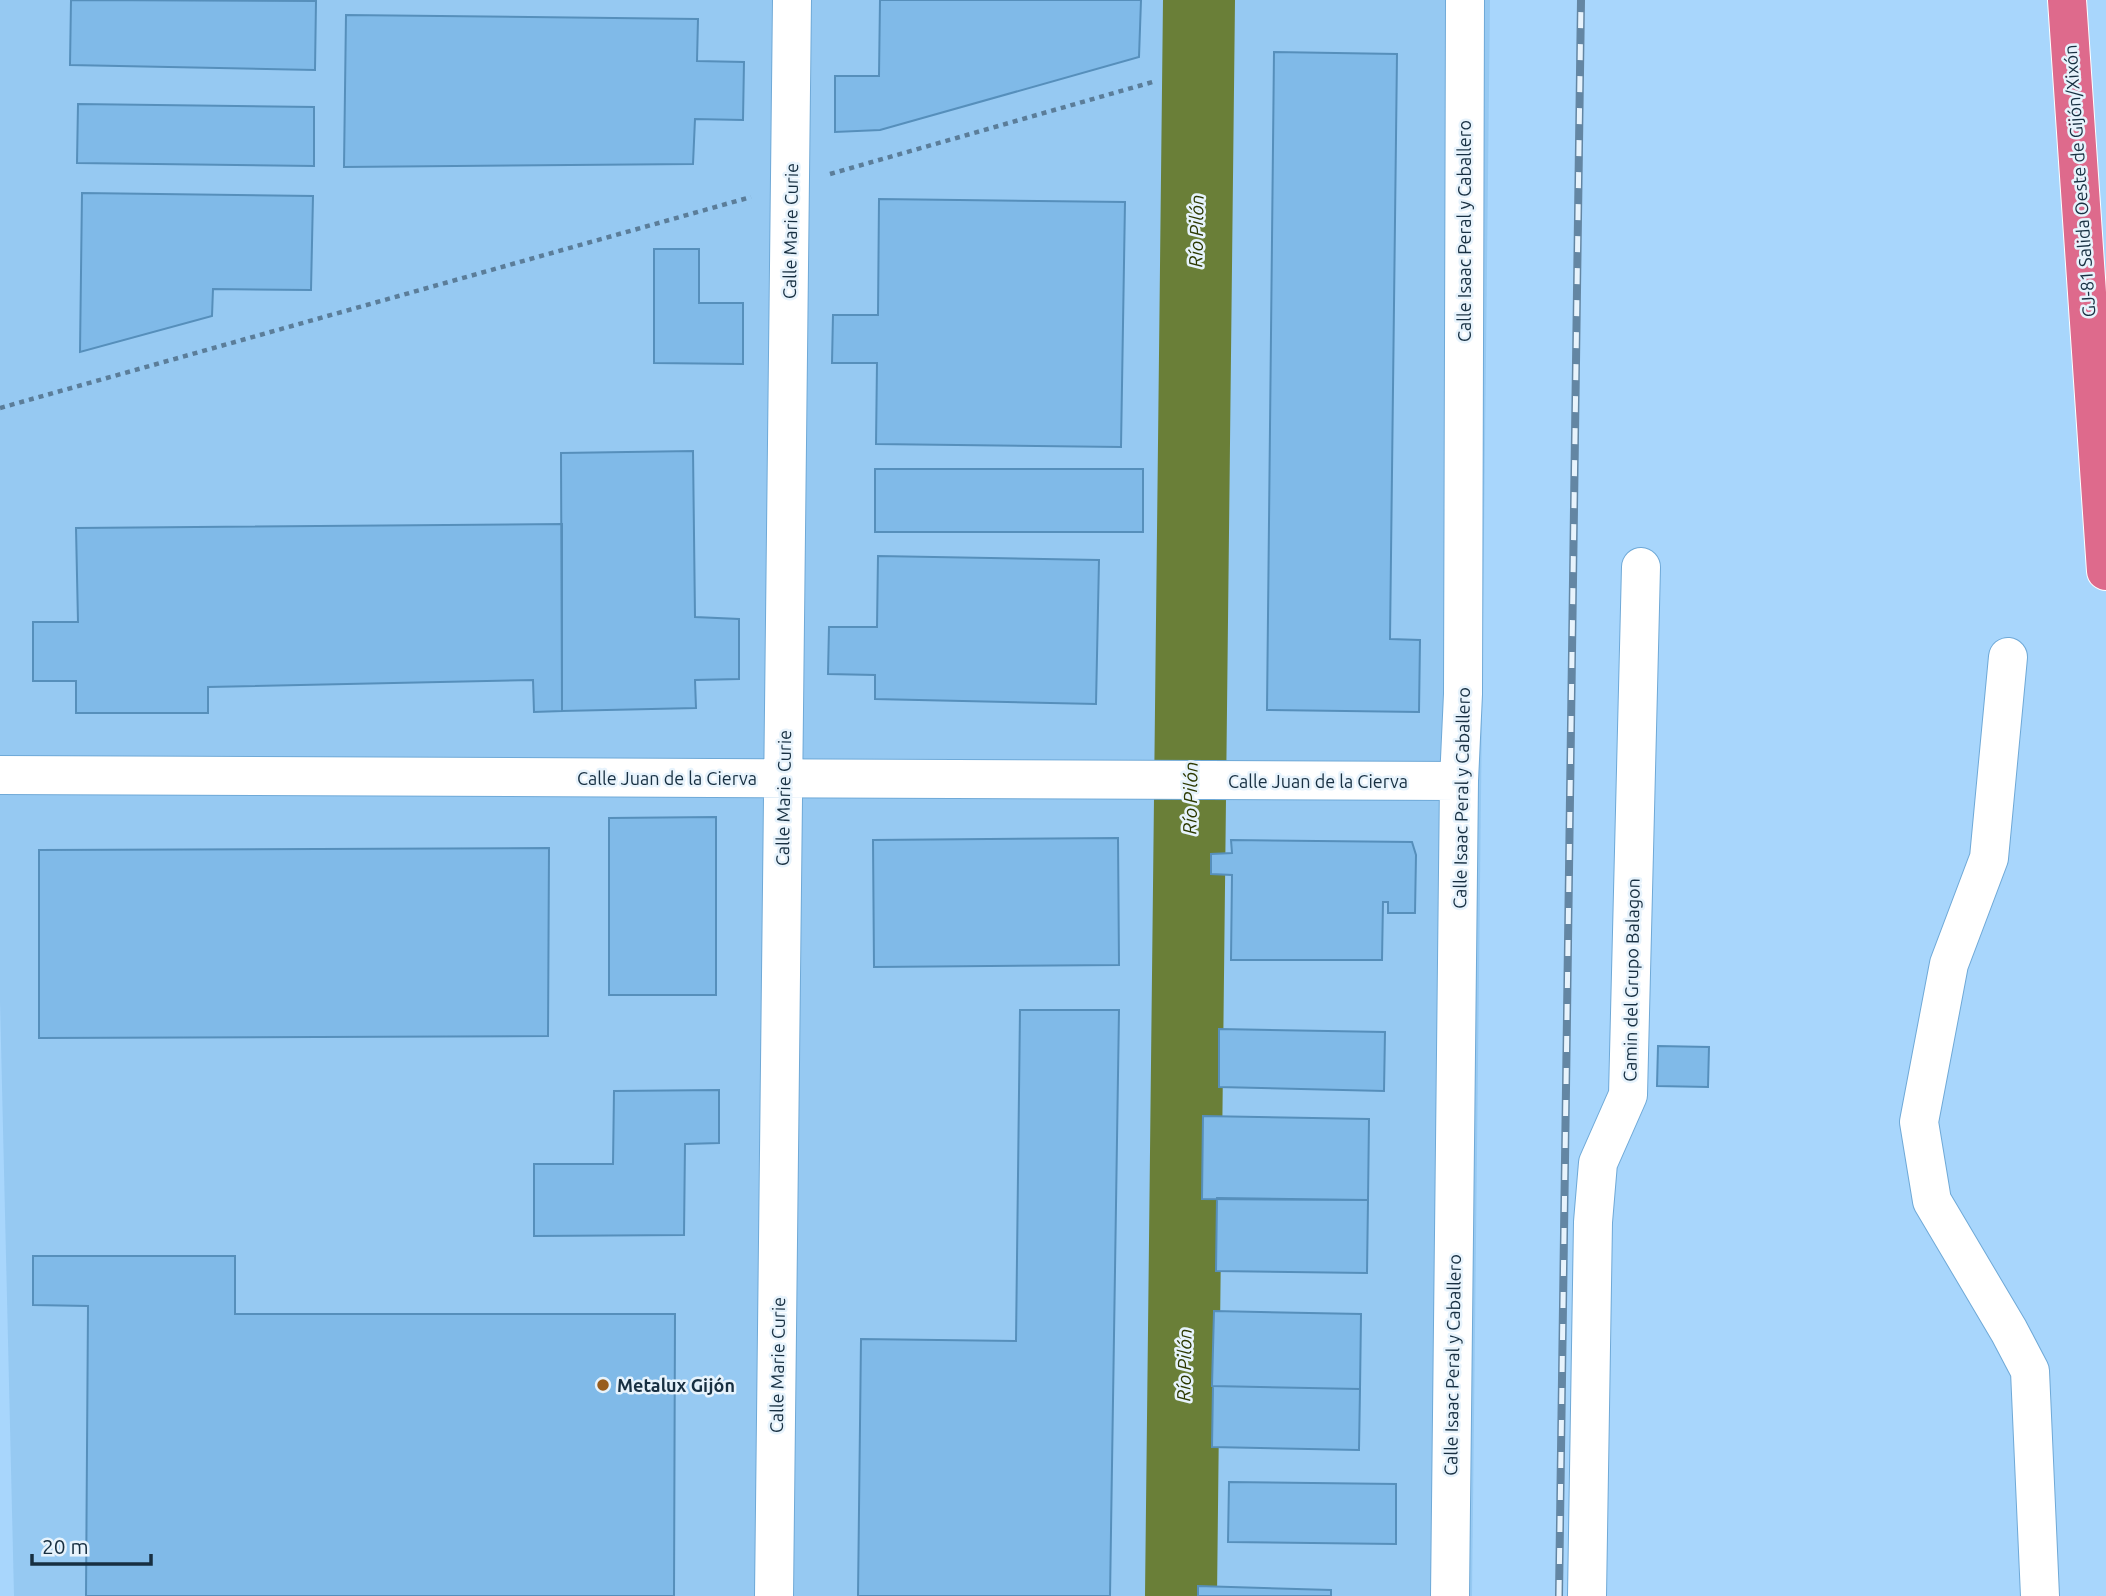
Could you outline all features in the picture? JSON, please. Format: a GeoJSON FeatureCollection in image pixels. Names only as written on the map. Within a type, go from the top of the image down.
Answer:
{"type":"FeatureCollection","features":[{"type":"Feature","properties":{"kind":"highway","name":"GJ-81 Salida Oeste de Gijón/Xixón"},"geometry":{"type":"LineString","coordinates":[[2067,0],[2106,571]]}},
{"type":"Feature","properties":{"kind":"street","name":"Calle Marie Curie"},"geometry":{"type":"LineString","coordinates":[[774,1596],[792,0]]}},
{"type":"Feature","properties":{"kind":"street","name":"Calle Isaac Peral y Caballero"},"geometry":{"type":"LineString","coordinates":[[1450,1596],[1459,781],[1463,694],[1465,0]]}},
{"type":"Feature","properties":{"kind":"street","name":"Camin del Grupo Balagon"},"geometry":{"type":"LineString","coordinates":[[1587,1596],[1592,1222],[1598,1163],[1628,1095],[1641,568]]}},
{"type":"Feature","properties":{"kind":"street"},"geometry":{"type":"LineString","coordinates":[[2008,657],[1989,858],[1949,964],[1919,1122],[1931,1201],[2009,1331],[2029,1371],[2040,1596]]}},
{"type":"Feature","properties":{"kind":"street","name":"Calle Juan de la Cierva"},"geometry":{"type":"LineString","coordinates":[[0,775],[1459,781]]}},
{"type":"Feature","properties":{"kind":"path"},"geometry":{"type":"LineString","coordinates":[[0,408],[1156,80]]}},
{"type":"Feature","properties":{"kind":"shaded area"},"geometry":{"type":"Polygon","coordinates":[[[0,0],[1490,0],[1472,1596],[14,1596],[0,1001],[0,0]]]}},
{"type":"Feature","properties":{"kind":"building"},"geometry":{"type":"Polygon","coordinates":[[[71,0],[316,1],[315,70],[70,65],[71,0]]]}},
{"type":"Feature","properties":{"kind":"building"},"geometry":{"type":"Polygon","coordinates":[[[234,0],[316,0],[316,1],[234,0]]]}},
{"type":"Feature","properties":{"kind":"building"},"geometry":{"type":"Polygon","coordinates":[[[880,0],[1141,0],[1139,57],[880,130],[835,132],[835,76],[879,76],[880,0]]]}},
{"type":"Feature","properties":{"kind":"building"},"geometry":{"type":"Polygon","coordinates":[[[346,15],[698,19],[697,61],[744,62],[743,120],[695,119],[693,164],[344,167],[346,15]]]}},
{"type":"Feature","properties":{"kind":"building"},"geometry":{"type":"Polygon","coordinates":[[[1274,52],[1397,54],[1390,639],[1420,640],[1419,712],[1267,710],[1274,52]]]}},
{"type":"Feature","properties":{"kind":"building"},"geometry":{"type":"Polygon","coordinates":[[[78,104],[314,107],[314,166],[77,163],[78,104]]]}},
{"type":"Feature","properties":{"kind":"building"},"geometry":{"type":"Polygon","coordinates":[[[82,193],[313,196],[311,290],[213,289],[212,316],[80,352],[82,193]]]}},
{"type":"Feature","properties":{"kind":"building"},"geometry":{"type":"Polygon","coordinates":[[[879,199],[1125,202],[1121,447],[876,444],[877,363],[832,363],[833,315],[878,315],[879,199]]]}},
{"type":"Feature","properties":{"kind":"building"},"geometry":{"type":"Polygon","coordinates":[[[654,249],[699,249],[699,303],[743,303],[743,364],[654,363],[654,249]]]}},
{"type":"Feature","properties":{"kind":"building"},"geometry":{"type":"Polygon","coordinates":[[[693,451],[695,617],[739,619],[739,679],[695,680],[696,708],[562,711],[561,453],[693,451]]]}},
{"type":"Feature","properties":{"kind":"building"},"geometry":{"type":"Polygon","coordinates":[[[875,469],[1143,469],[1143,532],[875,532],[875,469]]]}},
{"type":"Feature","properties":{"kind":"building"},"geometry":{"type":"Polygon","coordinates":[[[562,524],[562,711],[534,712],[533,680],[208,687],[208,713],[76,713],[76,681],[33,681],[33,622],[78,622],[76,528],[562,524]]]}},
{"type":"Feature","properties":{"kind":"building"},"geometry":{"type":"Polygon","coordinates":[[[878,556],[1099,560],[1096,704],[875,699],[875,675],[828,674],[829,627],[877,627],[878,556]]]}},
{"type":"Feature","properties":{"kind":"building"},"geometry":{"type":"Polygon","coordinates":[[[716,817],[716,995],[609,995],[609,818],[716,817]]]}},
{"type":"Feature","properties":{"kind":"building"},"geometry":{"type":"Polygon","coordinates":[[[1118,838],[1119,965],[874,967],[873,840],[1118,838]]]}},
{"type":"Feature","properties":{"kind":"building"},"geometry":{"type":"Polygon","coordinates":[[[1231,840],[1412,842],[1416,855],[1415,913],[1388,913],[1388,902],[1383,902],[1382,960],[1231,960],[1232,875],[1211,874],[1211,854],[1232,853],[1231,840]]]}},
{"type":"Feature","properties":{"kind":"building"},"geometry":{"type":"Polygon","coordinates":[[[549,848],[548,1036],[39,1038],[39,850],[549,848]]]}},
{"type":"Feature","properties":{"kind":"building"},"geometry":{"type":"Polygon","coordinates":[[[1020,1010],[1119,1010],[1110,1596],[858,1596],[861,1339],[1016,1341],[1020,1010]]]}},
{"type":"Feature","properties":{"kind":"building"},"geometry":{"type":"Polygon","coordinates":[[[1219,1029],[1385,1032],[1384,1091],[1219,1087],[1219,1029]]]}},
{"type":"Feature","properties":{"kind":"building"},"geometry":{"type":"Polygon","coordinates":[[[1658,1046],[1709,1047],[1708,1087],[1657,1086],[1658,1046]]]}},
{"type":"Feature","properties":{"kind":"building"},"geometry":{"type":"Polygon","coordinates":[[[719,1090],[719,1143],[685,1144],[684,1235],[534,1236],[534,1164],[613,1164],[614,1091],[719,1090]]]}},
{"type":"Feature","properties":{"kind":"building"},"geometry":{"type":"Polygon","coordinates":[[[1203,1116],[1369,1119],[1368,1200],[1202,1199],[1203,1116]]]}},
{"type":"Feature","properties":{"kind":"building"},"geometry":{"type":"Polygon","coordinates":[[[1217,1198],[1368,1200],[1367,1273],[1216,1271],[1217,1198]]]}},
{"type":"Feature","properties":{"kind":"building"},"geometry":{"type":"Polygon","coordinates":[[[33,1256],[235,1256],[235,1314],[675,1314],[674,1596],[86,1596],[88,1306],[33,1305],[33,1256]]]}},
{"type":"Feature","properties":{"kind":"building"},"geometry":{"type":"Polygon","coordinates":[[[1214,1311],[1361,1314],[1360,1389],[1212,1386],[1214,1311]]]}},
{"type":"Feature","properties":{"kind":"building"},"geometry":{"type":"Polygon","coordinates":[[[1213,1386],[1360,1389],[1359,1450],[1212,1447],[1213,1386]]]}},
{"type":"Feature","properties":{"kind":"building"},"geometry":{"type":"Polygon","coordinates":[[[1229,1482],[1396,1484],[1396,1544],[1228,1542],[1229,1482]]]}},
{"type":"Feature","properties":{"kind":"building"},"geometry":{"type":"Polygon","coordinates":[[[1198,1586],[1331,1590],[1331,1596],[1198,1596],[1198,1586]]]}},
{"type":"Feature","properties":{"kind":"waterway","name":"Río Pilón"},"geometry":{"type":"LineString","coordinates":[[1181,1596],[1199,0]]}},
{"type":"Feature","properties":{"kind":"railway"},"geometry":{"type":"LineString","coordinates":[[1559,1596],[1581,0]]}},
{"type":"Feature","properties":{"kind":"place","name":"Metalux Gijón"},"geometry":{"type":"Point","coordinates":[603,1385]}}]}
